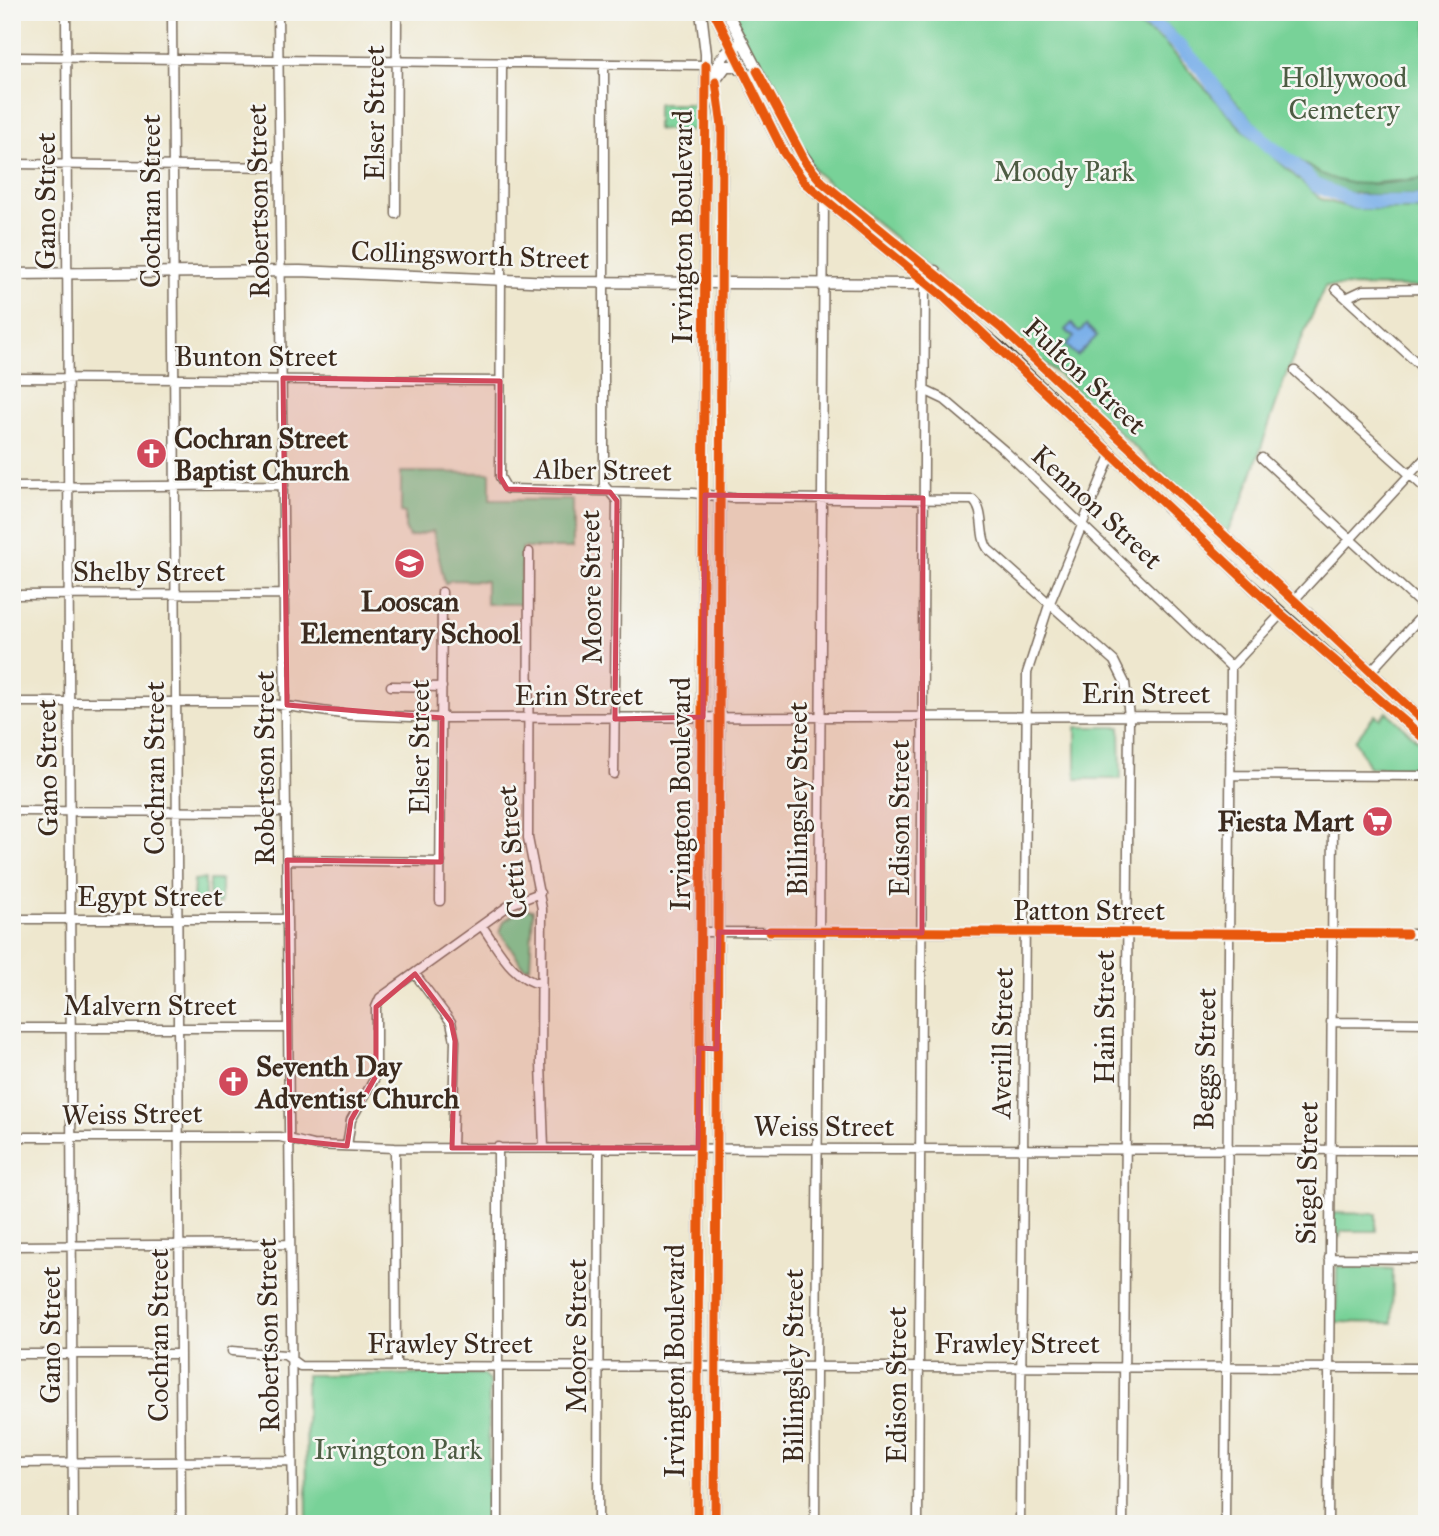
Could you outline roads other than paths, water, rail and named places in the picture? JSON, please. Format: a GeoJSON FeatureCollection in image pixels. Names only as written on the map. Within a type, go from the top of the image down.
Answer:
{"type":"FeatureCollection","features":[{"type":"Feature","properties":{"kind":"main road","name":"Irvington Boulevard"},"geometry":{"type":"LineString","coordinates":[[697,1524],[705,495],[706,65],[701,12]]}},
{"type":"Feature","properties":{"kind":"main road","name":"Fulton Street"},"geometry":{"type":"LineString","coordinates":[[713,12],[794,170],[824,201],[925,281],[1112,453],[1281,614],[1427,741]]}},
{"type":"Feature","properties":{"kind":"main road","name":"Fulton Street"},"geometry":{"type":"LineString","coordinates":[[727,12],[806,163],[822,182],[1002,328],[1427,724]]}},
{"type":"Feature","properties":{"kind":"main road"},"geometry":{"type":"LineString","coordinates":[[732,47],[743,42]]}},
{"type":"Feature","properties":{"kind":"main road","name":"Irvington Boulevard"},"geometry":{"type":"LineString","coordinates":[[715,1524],[722,172],[722,127],[716,64],[732,47]]}},
{"type":"Feature","properties":{"kind":"main road"},"geometry":{"type":"LineString","coordinates":[[716,82],[721,70],[729,65],[736,66],[746,75]]}},
{"type":"Feature","properties":{"kind":"main road"},"geometry":{"type":"LineString","coordinates":[[705,171],[722,172]]}},
{"type":"Feature","properties":{"kind":"main road","name":"Collingsworth Street"},"geometry":{"type":"LineString","coordinates":[[12,274],[282,271],[603,282],[916,284],[925,281]]}},
{"type":"Feature","properties":{"kind":"main road"},"geometry":{"type":"LineString","coordinates":[[925,281],[935,271]]}},
{"type":"Feature","properties":{"kind":"main road"},"geometry":{"type":"LineString","coordinates":[[705,370],[721,370]]}},
{"type":"Feature","properties":{"kind":"main road"},"geometry":{"type":"LineString","coordinates":[[704,607],[721,607]]}},
{"type":"Feature","properties":{"kind":"main road"},"geometry":{"type":"LineString","coordinates":[[703,857],[720,858]]}},
{"type":"Feature","properties":{"kind":"main road"},"geometry":{"type":"LineString","coordinates":[[699,1048],[717,1049]]}},
{"type":"Feature","properties":{"kind":"main road"},"geometry":{"type":"LineString","coordinates":[[698,1255],[717,1256]]}},
{"type":"Feature","properties":{"kind":"main road"},"geometry":{"type":"LineString","coordinates":[[697,1476],[716,1477]]}},
{"type":"Feature","properties":{"kind":"street","name":"Gano Street"},"geometry":{"type":"LineString","coordinates":[[66,12],[73,1524]]}},
{"type":"Feature","properties":{"kind":"street","name":"Cochran Street"},"geometry":{"type":"LineString","coordinates":[[172,12],[181,1524]]}},
{"type":"Feature","properties":{"kind":"street","name":"Robertson Street"},"geometry":{"type":"LineString","coordinates":[[278,12],[287,705],[293,1524]]}},
{"type":"Feature","properties":{"kind":"street","name":"Elser Street"},"geometry":{"type":"LineString","coordinates":[[396,214],[397,12]]}},
{"type":"Feature","properties":{"kind":"street"},"geometry":{"type":"LineString","coordinates":[[12,57],[706,65]]}},
{"type":"Feature","properties":{"kind":"street"},"geometry":{"type":"LineString","coordinates":[[500,381],[502,64]]}},
{"type":"Feature","properties":{"kind":"street","name":"Moore Street"},"geometry":{"type":"LineString","coordinates":[[604,65],[604,485],[617,501],[614,774]]}},
{"type":"Feature","properties":{"kind":"street"},"geometry":{"type":"LineString","coordinates":[[12,164],[278,167]]}},
{"type":"Feature","properties":{"kind":"street","name":"Billingsley Street"},"geometry":{"type":"LineString","coordinates":[[815,1524],[824,201]]}},
{"type":"Feature","properties":{"kind":"street","name":"Edison Street"},"geometry":{"type":"LineString","coordinates":[[918,1524],[925,281]]}},
{"type":"Feature","properties":{"kind":"street"},"geometry":{"type":"LineString","coordinates":[[1336,289],[1427,372]]}},
{"type":"Feature","properties":{"kind":"street"},"geometry":{"type":"LineString","coordinates":[[1346,298],[1363,290],[1427,289]]}},
{"type":"Feature","properties":{"kind":"street"},"geometry":{"type":"LineString","coordinates":[[1295,371],[1427,490]]}},
{"type":"Feature","properties":{"kind":"street","name":"Bunton Street"},"geometry":{"type":"LineString","coordinates":[[12,378],[500,381]]}},
{"type":"Feature","properties":{"kind":"street","name":"Alber Street"},"geometry":{"type":"LineString","coordinates":[[500,381],[500,477],[503,485],[514,492],[610,492],[821,499],[963,499]]}},
{"type":"Feature","properties":{"kind":"street","name":"Kennon Street"},"geometry":{"type":"LineString","coordinates":[[924,390],[945,400],[1082,522],[1231,667]]}},
{"type":"Feature","properties":{"kind":"street","name":"Averill Street"},"geometry":{"type":"LineString","coordinates":[[1020,1524],[1026,716],[1029,664],[1049,605],[1112,453]]}},
{"type":"Feature","properties":{"kind":"street"},"geometry":{"type":"LineString","coordinates":[[1294,600],[1427,456]]}},
{"type":"Feature","properties":{"kind":"street"},"geometry":{"type":"LineString","coordinates":[[1262,458],[1427,610],[1371,671]]}},
{"type":"Feature","properties":{"kind":"street"},"geometry":{"type":"LineString","coordinates":[[12,487],[284,485]]}},
{"type":"Feature","properties":{"kind":"street","name":"Hain Street"},"geometry":{"type":"LineString","coordinates":[[963,499],[977,503],[982,538],[988,549],[1114,661],[1125,683],[1129,716],[1124,1524]]}},
{"type":"Feature","properties":{"kind":"street","name":"Cetti Street"},"geometry":{"type":"LineString","coordinates":[[529,552],[529,854],[540,892],[544,1148]]}},
{"type":"Feature","properties":{"kind":"street","name":"Elser Street"},"geometry":{"type":"LineString","coordinates":[[440,901],[442,592]]}},
{"type":"Feature","properties":{"kind":"street","name":"Shelby Street"},"geometry":{"type":"LineString","coordinates":[[12,595],[285,594]]}},
{"type":"Feature","properties":{"kind":"street"},"geometry":{"type":"LineString","coordinates":[[1231,667],[1281,614]]}},
{"type":"Feature","properties":{"kind":"street","name":"Beggs Street"},"geometry":{"type":"LineString","coordinates":[[1226,1524],[1226,1148],[1231,667]]}},
{"type":"Feature","properties":{"kind":"street"},"geometry":{"type":"LineString","coordinates":[[391,687],[442,687]]}},
{"type":"Feature","properties":{"kind":"street","name":"Erin Street"},"geometry":{"type":"LineString","coordinates":[[12,702],[287,705],[349,715],[442,718],[1231,716]]}},
{"type":"Feature","properties":{"kind":"street"},"geometry":{"type":"LineString","coordinates":[[1231,775],[1427,776]]}},
{"type":"Feature","properties":{"kind":"street"},"geometry":{"type":"LineString","coordinates":[[12,811],[287,811]]}},
{"type":"Feature","properties":{"kind":"street","name":"Siegel Street"},"geometry":{"type":"LineString","coordinates":[[1328,1524],[1333,823]]}},
{"type":"Feature","properties":{"kind":"street"},"geometry":{"type":"LineString","coordinates":[[288,860],[440,862]]}},
{"type":"Feature","properties":{"kind":"street"},"geometry":{"type":"LineString","coordinates":[[347,1146],[351,1120],[376,1076],[376,1007],[380,998],[512,904],[540,892]]}},
{"type":"Feature","properties":{"kind":"street","name":"Egypt Street"},"geometry":{"type":"LineString","coordinates":[[12,919],[287,919]]}},
{"type":"Feature","properties":{"kind":"street"},"geometry":{"type":"LineString","coordinates":[[482,926],[518,975],[527,982],[541,985]]}},
{"type":"Feature","properties":{"kind":"street","name":"Patton Street"},"geometry":{"type":"LineString","coordinates":[[702,932],[1427,934]]}},
{"type":"Feature","properties":{"kind":"street"},"geometry":{"type":"LineString","coordinates":[[415,974],[451,1023],[455,1041],[452,1147]]}},
{"type":"Feature","properties":{"kind":"street"},"geometry":{"type":"LineString","coordinates":[[1331,1022],[1427,1023]]}},
{"type":"Feature","properties":{"kind":"street","name":"Malvern Street"},"geometry":{"type":"LineString","coordinates":[[12,1028],[288,1028]]}},
{"type":"Feature","properties":{"kind":"street","name":"Weiss Street"},"geometry":{"type":"LineString","coordinates":[[12,1137],[290,1140],[313,1145],[395,1148],[1427,1150]]}},
{"type":"Feature","properties":{"kind":"street"},"geometry":{"type":"LineString","coordinates":[[498,1147],[498,1524]]}},
{"type":"Feature","properties":{"kind":"street"},"geometry":{"type":"LineString","coordinates":[[395,1148],[396,1366]]}},
{"type":"Feature","properties":{"kind":"street","name":"Moore Street"},"geometry":{"type":"LineString","coordinates":[[598,1524],[599,1148]]}},
{"type":"Feature","properties":{"kind":"street"},"geometry":{"type":"LineString","coordinates":[[12,1246],[290,1244]]}},
{"type":"Feature","properties":{"kind":"street"},"geometry":{"type":"LineString","coordinates":[[1329,1258],[1427,1259]]}},
{"type":"Feature","properties":{"kind":"street","name":"Frawley Street"},"geometry":{"type":"LineString","coordinates":[[232,1351],[285,1355],[299,1366],[1427,1368]]}},
{"type":"Feature","properties":{"kind":"street"},"geometry":{"type":"LineString","coordinates":[[12,1354],[180,1354]]}},
{"type":"Feature","properties":{"kind":"street"},"geometry":{"type":"LineString","coordinates":[[12,1463],[292,1461]]}},
{"type":"Feature","properties":{"kind":"water"},"geometry":{"type":"Polygon","coordinates":[[[1072,323],[1079,332],[1086,325],[1097,336],[1077,356],[1066,345],[1074,337],[1065,330],[1072,323]]]}},
{"type":"Feature","properties":{"kind":"waterway"},"geometry":{"type":"LineString","coordinates":[[1132,12],[1166,33],[1200,67],[1223,98],[1268,145],[1294,164],[1315,185],[1355,202],[1427,202]]}},
{"type":"Feature","properties":{"kind":"tram line"},"geometry":{"type":"LineString","coordinates":[[719,12],[786,147],[809,181],[1003,343],[1216,547],[1427,735]]}},
{"type":"Feature","properties":{"kind":"place","name":"Cochran Street Baptist Church"},"geometry":{"type":"Point","coordinates":[151,454]}},
{"type":"Feature","properties":{"kind":"place","name":"Looscan Elementary School"},"geometry":{"type":"Point","coordinates":[410,564]}},
{"type":"Feature","properties":{"kind":"place","name":"Fiesta Mart"},"geometry":{"type":"Point","coordinates":[1377,821]}},
{"type":"Feature","properties":{"kind":"place","name":"Seventh Day Adventist Church"},"geometry":{"type":"Point","coordinates":[233,1082]}},
{"type":"Feature","properties":{"kind":"park label","name":"Hollywood Cemetery"},"geometry":{"type":"Point","coordinates":[1344,93]}},
{"type":"Feature","properties":{"kind":"park label","name":"Moody Park"},"geometry":{"type":"Point","coordinates":[1064,171]}},
{"type":"Feature","properties":{"kind":"park label","name":"Irvington Park"},"geometry":{"type":"Point","coordinates":[398,1449]}}]}
